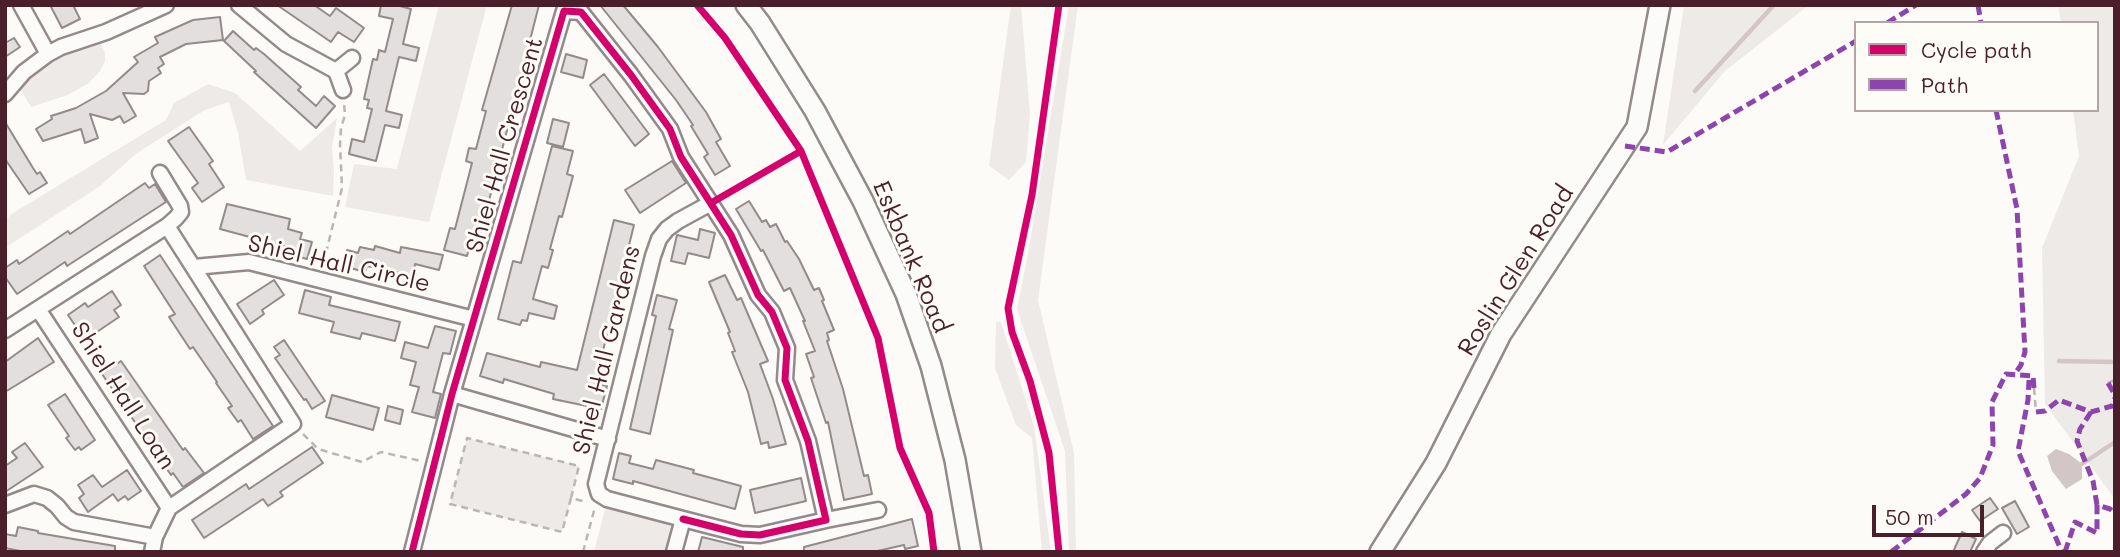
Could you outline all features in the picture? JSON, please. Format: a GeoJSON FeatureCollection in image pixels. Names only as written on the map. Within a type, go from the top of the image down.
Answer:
{"type":"FeatureCollection","features":[{"type":"Feature","properties":{"kind":"main road","name":"Eskbank Road"},"geometry":{"type":"LineString","coordinates":[[746,5],[815,111],[863,201],[906,294],[931,366],[955,460],[971,552]]}},
{"type":"Feature","properties":{"kind":"main road","name":"Roslin Glen Road"},"geometry":{"type":"LineString","coordinates":[[1380,552],[1436,463],[1501,334],[1637,127],[1660,5]]}},
{"type":"Feature","properties":{"kind":"street"},"geometry":{"type":"LineString","coordinates":[[21,5],[48,54]]}},
{"type":"Feature","properties":{"kind":"street"},"geometry":{"type":"LineString","coordinates":[[5,94],[24,72],[48,54],[166,5]]}},
{"type":"Feature","properties":{"kind":"street"},"geometry":{"type":"LineString","coordinates":[[239,5],[286,44],[337,71],[343,90]]}},
{"type":"Feature","properties":{"kind":"street","name":"Shiel Hall Crescent"},"geometry":{"type":"LineString","coordinates":[[412,552],[452,394],[564,8],[581,12],[670,129],[681,157],[731,235],[758,295],[772,312],[788,348],[785,380],[808,441],[826,520]]}},
{"type":"Feature","properties":{"kind":"street"},"geometry":{"type":"LineString","coordinates":[[337,71],[352,58]]}},
{"type":"Feature","properties":{"kind":"street"},"geometry":{"type":"LineString","coordinates":[[5,330],[167,226],[181,212],[160,173]]}},
{"type":"Feature","properties":{"kind":"street","name":"Shiel Hall Gardens"},"geometry":{"type":"LineString","coordinates":[[683,519],[607,499],[599,494],[596,484],[659,239],[678,221],[711,203]]}},
{"type":"Feature","properties":{"kind":"street"},"geometry":{"type":"LineString","coordinates":[[5,505],[34,494],[47,498],[74,522],[153,544],[169,508],[293,424],[167,226]]}},
{"type":"Feature","properties":{"kind":"street","name":"Shiel Hall Circle"},"geometry":{"type":"LineString","coordinates":[[194,267],[249,262],[474,318]]}},
{"type":"Feature","properties":{"kind":"street","name":"Shiel Hall Loan"},"geometry":{"type":"LineString","coordinates":[[38,309],[169,508]]}},
{"type":"Feature","properties":{"kind":"street"},"geometry":{"type":"LineString","coordinates":[[452,394],[608,439]]}},
{"type":"Feature","properties":{"kind":"street"},"geometry":{"type":"LineString","coordinates":[[674,552],[683,519],[741,534],[760,535],[878,510]]}},
{"type":"Feature","properties":{"kind":"street"},"geometry":{"type":"LineString","coordinates":[[1984,552],[1990,543],[2003,533]]}},
{"type":"Feature","properties":{"kind":"path"},"geometry":{"type":"LineString","coordinates":[[320,280],[342,188],[340,144],[345,116],[343,90]]}},
{"type":"Feature","properties":{"kind":"path"},"geometry":{"type":"LineString","coordinates":[[2108,383],[2115,380]]}},
{"type":"Feature","properties":{"kind":"path"},"geometry":{"type":"LineString","coordinates":[[2034,388],[2036,412]]}},
{"type":"Feature","properties":{"kind":"path"},"geometry":{"type":"LineString","coordinates":[[293,424],[318,449],[362,462],[381,452],[434,464]]}},
{"type":"Feature","properties":{"kind":"path"},"geometry":{"type":"LineString","coordinates":[[467,438],[579,466],[571,498],[562,532],[450,504],[467,438]]}},
{"type":"Feature","properties":{"kind":"path"},"geometry":{"type":"LineString","coordinates":[[571,498],[596,504],[583,552]]}},
{"type":"Feature","properties":{"kind":"shaded area"},"geometry":{"type":"Polygon","coordinates":[[[439,5],[487,5],[429,222],[345,207],[354,164],[397,169],[439,5]]]}},
{"type":"Feature","properties":{"kind":"shaded area"},"geometry":{"type":"Polygon","coordinates":[[[1011,5],[1021,5],[1030,114],[1026,162],[1009,180],[989,166],[1011,5]]]}},
{"type":"Feature","properties":{"kind":"shaded area"},"geometry":{"type":"Polygon","coordinates":[[[1069,5],[1078,5],[1038,300],[1074,453],[1076,552],[1069,552],[1065,451],[1017,309],[1069,5]]]}},
{"type":"Feature","properties":{"kind":"shaded area"},"geometry":{"type":"Polygon","coordinates":[[[1684,5],[1809,5],[1725,71],[1663,145],[1684,5]]]}},
{"type":"Feature","properties":{"kind":"shaded area"},"geometry":{"type":"Polygon","coordinates":[[[2058,5],[2115,5],[2115,499],[2045,404],[2042,248],[2079,156],[2073,112],[2099,112],[2099,21],[2061,21],[2058,5]]]}},
{"type":"Feature","properties":{"kind":"shaded area"},"geometry":{"type":"Polygon","coordinates":[[[100,43],[105,52],[105,61],[89,83],[68,95],[31,107],[19,87],[40,68],[100,43]]]}},
{"type":"Feature","properties":{"kind":"shaded area"},"geometry":{"type":"Polygon","coordinates":[[[208,84],[235,93],[300,151],[337,118],[332,148],[333,196],[246,180],[238,133],[229,102],[205,110],[137,153],[100,186],[5,248],[5,220],[13,213],[166,120],[174,103],[208,84]]]}},
{"type":"Feature","properties":{"kind":"shaded area"},"geometry":{"type":"Polygon","coordinates":[[[996,322],[1001,322],[1034,426],[1051,552],[1042,552],[1032,438],[1016,425],[995,368],[996,322]]]}},
{"type":"Feature","properties":{"kind":"shaded area"},"geometry":{"type":"Polygon","coordinates":[[[467,438],[579,466],[562,532],[450,504],[467,438]]]}},
{"type":"Feature","properties":{"kind":"shaded area"},"geometry":{"type":"Polygon","coordinates":[[[2056,449],[2069,454],[2082,464],[2082,479],[2066,489],[2052,471],[2047,456],[2056,449]]]}},
{"type":"Feature","properties":{"kind":"shaded area"},"geometry":{"type":"Polygon","coordinates":[[[606,505],[667,521],[672,530],[666,552],[594,552],[606,505]]]}},
{"type":"Feature","properties":{"kind":"building"},"geometry":{"type":"Polygon","coordinates":[[[50,5],[73,5],[80,19],[62,28],[50,5]]]}},
{"type":"Feature","properties":{"kind":"building"},"geometry":{"type":"Polygon","coordinates":[[[277,5],[314,5],[330,16],[336,8],[364,28],[354,42],[338,32],[331,42],[277,5]]]}},
{"type":"Feature","properties":{"kind":"building"},"geometry":{"type":"Polygon","coordinates":[[[381,5],[411,9],[403,44],[419,48],[416,61],[399,57],[386,111],[402,115],[399,128],[385,125],[376,161],[349,154],[352,139],[364,142],[372,109],[367,108],[369,100],[364,99],[373,59],[377,60],[379,50],[385,52],[393,19],[379,16],[381,5]]]}},
{"type":"Feature","properties":{"kind":"building"},"geometry":{"type":"Polygon","coordinates":[[[512,5],[539,5],[480,236],[473,234],[467,256],[444,250],[450,228],[455,229],[472,163],[466,161],[469,148],[476,149],[486,111],[482,110],[512,5]]]}},
{"type":"Feature","properties":{"kind":"building"},"geometry":{"type":"Polygon","coordinates":[[[600,5],[623,5],[658,47],[706,112],[721,139],[716,142],[730,166],[715,175],[704,157],[708,154],[691,126],[693,125],[600,5]]]}},
{"type":"Feature","properties":{"kind":"building"},"geometry":{"type":"Polygon","coordinates":[[[220,17],[223,40],[186,44],[160,57],[164,64],[158,68],[161,73],[149,81],[148,91],[144,94],[123,93],[136,116],[124,123],[120,116],[112,120],[90,114],[98,138],[85,143],[81,129],[43,141],[36,129],[52,119],[51,116],[76,108],[106,91],[138,62],[134,57],[158,43],[155,37],[193,20],[220,17]]]}},
{"type":"Feature","properties":{"kind":"building"},"geometry":{"type":"Polygon","coordinates":[[[233,31],[301,87],[298,90],[316,106],[324,96],[335,106],[316,128],[224,41],[233,31]]]}},
{"type":"Feature","properties":{"kind":"building"},"geometry":{"type":"Polygon","coordinates":[[[14,38],[20,47],[5,57],[5,43],[14,38]]]}},
{"type":"Feature","properties":{"kind":"building"},"geometry":{"type":"Polygon","coordinates":[[[566,54],[587,60],[583,78],[561,72],[566,54]]]}},
{"type":"Feature","properties":{"kind":"building"},"geometry":{"type":"Polygon","coordinates":[[[604,74],[649,134],[635,146],[590,85],[604,74]]]}},
{"type":"Feature","properties":{"kind":"building"},"geometry":{"type":"Polygon","coordinates":[[[553,119],[569,123],[563,147],[547,143],[553,119]]]}},
{"type":"Feature","properties":{"kind":"building"},"geometry":{"type":"Polygon","coordinates":[[[5,122],[37,174],[40,172],[47,183],[29,194],[5,159],[5,122]]]}},
{"type":"Feature","properties":{"kind":"building"},"geometry":{"type":"Polygon","coordinates":[[[189,127],[213,161],[209,164],[224,187],[202,202],[192,188],[198,183],[168,141],[189,127]]]}},
{"type":"Feature","properties":{"kind":"building"},"geometry":{"type":"Polygon","coordinates":[[[552,146],[573,151],[567,174],[573,176],[550,249],[553,250],[548,268],[542,266],[533,299],[557,306],[554,319],[529,313],[527,321],[522,320],[520,325],[498,319],[513,261],[521,263],[552,146]]]}},
{"type":"Feature","properties":{"kind":"building"},"geometry":{"type":"Polygon","coordinates":[[[672,161],[686,183],[640,213],[625,190],[672,161]]]}},
{"type":"Feature","properties":{"kind":"building"},"geometry":{"type":"Polygon","coordinates":[[[145,183],[149,188],[155,184],[166,202],[67,266],[65,262],[17,294],[5,277],[5,268],[17,260],[19,264],[68,231],[70,234],[145,183]]]}},
{"type":"Feature","properties":{"kind":"building"},"geometry":{"type":"Polygon","coordinates":[[[749,201],[762,222],[766,220],[770,227],[776,224],[785,242],[787,241],[799,259],[814,290],[819,288],[834,330],[827,333],[827,341],[843,389],[864,476],[868,475],[872,494],[844,500],[828,422],[826,423],[811,378],[814,377],[806,354],[815,351],[790,288],[784,291],[763,250],[761,251],[736,209],[749,201]]]}},
{"type":"Feature","properties":{"kind":"building"},"geometry":{"type":"Polygon","coordinates":[[[227,204],[290,219],[288,229],[302,233],[300,239],[312,242],[307,259],[285,253],[287,247],[220,229],[227,204]]]}},
{"type":"Feature","properties":{"kind":"building"},"geometry":{"type":"Polygon","coordinates":[[[614,220],[634,225],[595,383],[607,386],[601,409],[553,399],[554,394],[504,379],[503,383],[480,376],[487,353],[540,367],[541,362],[577,370],[614,220]]]}},
{"type":"Feature","properties":{"kind":"building"},"geometry":{"type":"Polygon","coordinates":[[[700,229],[715,233],[709,258],[688,253],[685,264],[671,261],[677,235],[698,240],[700,229]]]}},
{"type":"Feature","properties":{"kind":"building"},"geometry":{"type":"Polygon","coordinates":[[[375,246],[400,253],[401,247],[443,255],[439,270],[415,264],[413,276],[367,266],[365,272],[343,266],[347,250],[358,253],[360,247],[374,250],[375,246]]]}},
{"type":"Feature","properties":{"kind":"building"},"geometry":{"type":"Polygon","coordinates":[[[160,255],[273,426],[253,439],[241,420],[238,422],[228,408],[232,406],[217,382],[193,347],[190,349],[169,317],[175,314],[144,266],[160,255]]]}},
{"type":"Feature","properties":{"kind":"building"},"geometry":{"type":"Polygon","coordinates":[[[725,275],[737,300],[741,298],[768,361],[760,364],[786,444],[769,448],[768,442],[761,444],[748,392],[732,352],[735,351],[728,333],[730,332],[709,282],[725,275]]]}},
{"type":"Feature","properties":{"kind":"building"},"geometry":{"type":"Polygon","coordinates":[[[274,280],[284,295],[262,310],[264,314],[250,324],[237,304],[274,280]]]}},
{"type":"Feature","properties":{"kind":"building"},"geometry":{"type":"Polygon","coordinates":[[[305,290],[331,297],[329,305],[400,322],[395,341],[362,333],[360,339],[331,332],[334,322],[299,313],[305,290]]]}},
{"type":"Feature","properties":{"kind":"building"},"geometry":{"type":"Polygon","coordinates":[[[112,291],[121,305],[114,310],[119,317],[85,340],[68,315],[85,303],[88,307],[112,291]]]}},
{"type":"Feature","properties":{"kind":"building"},"geometry":{"type":"Polygon","coordinates":[[[657,295],[677,300],[669,329],[673,330],[650,434],[630,429],[656,316],[652,315],[657,295]]]}},
{"type":"Feature","properties":{"kind":"building"},"geometry":{"type":"Polygon","coordinates":[[[435,326],[456,331],[450,354],[443,353],[433,392],[441,394],[435,418],[412,412],[419,387],[410,385],[416,362],[401,358],[405,342],[428,348],[435,326]]]}},
{"type":"Feature","properties":{"kind":"building"},"geometry":{"type":"Polygon","coordinates":[[[38,338],[54,362],[5,392],[5,362],[38,338]]]}},
{"type":"Feature","properties":{"kind":"building"},"geometry":{"type":"Polygon","coordinates":[[[284,340],[325,401],[312,409],[275,358],[280,355],[274,347],[284,340]]]}},
{"type":"Feature","properties":{"kind":"building"},"geometry":{"type":"Polygon","coordinates":[[[121,361],[183,450],[185,448],[204,473],[183,487],[173,473],[171,475],[102,374],[121,361]]]}},
{"type":"Feature","properties":{"kind":"building"},"geometry":{"type":"Polygon","coordinates":[[[65,394],[95,440],[81,450],[79,447],[75,450],[66,438],[69,436],[48,405],[65,394]]]}},
{"type":"Feature","properties":{"kind":"building"},"geometry":{"type":"Polygon","coordinates":[[[332,395],[379,408],[373,430],[326,417],[332,395]]]}},
{"type":"Feature","properties":{"kind":"building"},"geometry":{"type":"Polygon","coordinates":[[[388,406],[403,410],[400,424],[385,420],[388,406]]]}},
{"type":"Feature","properties":{"kind":"building"},"geometry":{"type":"Polygon","coordinates":[[[25,443],[43,467],[5,492],[5,466],[17,458],[12,452],[25,443]]]}},
{"type":"Feature","properties":{"kind":"building"},"geometry":{"type":"Polygon","coordinates":[[[312,447],[323,463],[280,492],[283,496],[268,506],[263,499],[204,538],[192,520],[246,484],[249,489],[312,447]]]}},
{"type":"Feature","properties":{"kind":"building"},"geometry":{"type":"Polygon","coordinates":[[[619,453],[631,456],[629,463],[653,469],[656,460],[741,486],[735,509],[633,481],[633,484],[613,479],[619,453]]]}},
{"type":"Feature","properties":{"kind":"building"},"geometry":{"type":"Polygon","coordinates":[[[127,470],[141,491],[128,500],[125,496],[118,501],[113,494],[88,512],[79,498],[84,494],[78,485],[93,475],[102,487],[127,470]]]}},
{"type":"Feature","properties":{"kind":"building"},"geometry":{"type":"Polygon","coordinates":[[[801,478],[806,501],[755,513],[750,490],[801,478]]]}},
{"type":"Feature","properties":{"kind":"building"},"geometry":{"type":"Polygon","coordinates":[[[1990,498],[1998,509],[1980,521],[1972,510],[1990,498]]]}},
{"type":"Feature","properties":{"kind":"building"},"geometry":{"type":"Polygon","coordinates":[[[2015,501],[2029,527],[2017,534],[2002,508],[2015,501]]]}},
{"type":"Feature","properties":{"kind":"building"},"geometry":{"type":"Polygon","coordinates":[[[912,519],[918,546],[905,549],[904,545],[873,552],[804,552],[804,547],[912,519]]]}},
{"type":"Feature","properties":{"kind":"building"},"geometry":{"type":"Polygon","coordinates":[[[18,527],[115,546],[115,552],[25,552],[5,548],[5,534],[16,536],[18,527]]]}},
{"type":"Feature","properties":{"kind":"building"},"geometry":{"type":"Polygon","coordinates":[[[1962,532],[1976,539],[1970,552],[1953,552],[1962,532]]]}},
{"type":"Feature","properties":{"kind":"building"},"geometry":{"type":"Polygon","coordinates":[[[702,537],[743,547],[743,552],[698,552],[702,537]]]}},
{"type":"Feature","properties":{"kind":"waterway"},"geometry":{"type":"LineString","coordinates":[[1695,91],[1774,5]]}},
{"type":"Feature","properties":{"kind":"waterway"},"geometry":{"type":"LineString","coordinates":[[2059,361],[2115,362]]}},
{"type":"Feature","properties":{"kind":"waterway"},"geometry":{"type":"LineString","coordinates":[[2082,464],[2115,442]]}},
{"type":"Feature","properties":{"kind":"marked path"},"geometry":{"type":"LineString","coordinates":[[1890,21],[1916,5]]}},
{"type":"Feature","properties":{"kind":"marked path"},"geometry":{"type":"LineString","coordinates":[[1978,5],[1981,21]]}},
{"type":"Feature","properties":{"kind":"marked path"},"geometry":{"type":"LineString","coordinates":[[1625,146],[1667,152],[1854,42]]}},
{"type":"Feature","properties":{"kind":"marked path"},"geometry":{"type":"LineString","coordinates":[[1996,112],[2017,209],[2025,352],[2014,375]]}},
{"type":"Feature","properties":{"kind":"marked path"},"geometry":{"type":"LineString","coordinates":[[1891,552],[1966,494],[1980,478],[1993,445],[1992,402],[2006,374],[2033,376],[2034,388]]}},
{"type":"Feature","properties":{"kind":"marked path"},"geometry":{"type":"LineString","coordinates":[[2029,380],[2018,451],[2062,552]]}},
{"type":"Feature","properties":{"kind":"marked path"},"geometry":{"type":"LineString","coordinates":[[2108,383],[2115,395]]}},
{"type":"Feature","properties":{"kind":"marked path"},"geometry":{"type":"LineString","coordinates":[[2036,412],[2045,411],[2059,400],[2091,412],[2112,406],[2115,398]]}},
{"type":"Feature","properties":{"kind":"marked path"},"geometry":{"type":"LineString","coordinates":[[2091,412],[2080,429],[2077,441],[2093,481],[2097,505]]}},
{"type":"Feature","properties":{"kind":"marked path"},"geometry":{"type":"LineString","coordinates":[[2065,552],[2075,522],[2097,533],[2097,505],[2115,513]]}},
{"type":"Feature","properties":{"kind":"cycle path"},"geometry":{"type":"LineString","coordinates":[[697,5],[725,38],[801,151],[878,338],[900,448],[929,513],[934,552]]}},
{"type":"Feature","properties":{"kind":"cycle path"},"geometry":{"type":"LineString","coordinates":[[1059,5],[1032,195],[1008,308],[1012,332],[1030,381],[1049,453],[1059,552]]}},
{"type":"Feature","properties":{"kind":"cycle path"},"geometry":{"type":"LineString","coordinates":[[412,552],[452,394],[564,11],[581,12],[670,129],[681,157],[731,235],[758,295],[772,312],[787,348],[785,380],[808,441],[826,520],[760,535],[741,534],[683,519]]}},
{"type":"Feature","properties":{"kind":"cycle path"},"geometry":{"type":"LineString","coordinates":[[711,203],[801,151]]}}]}
